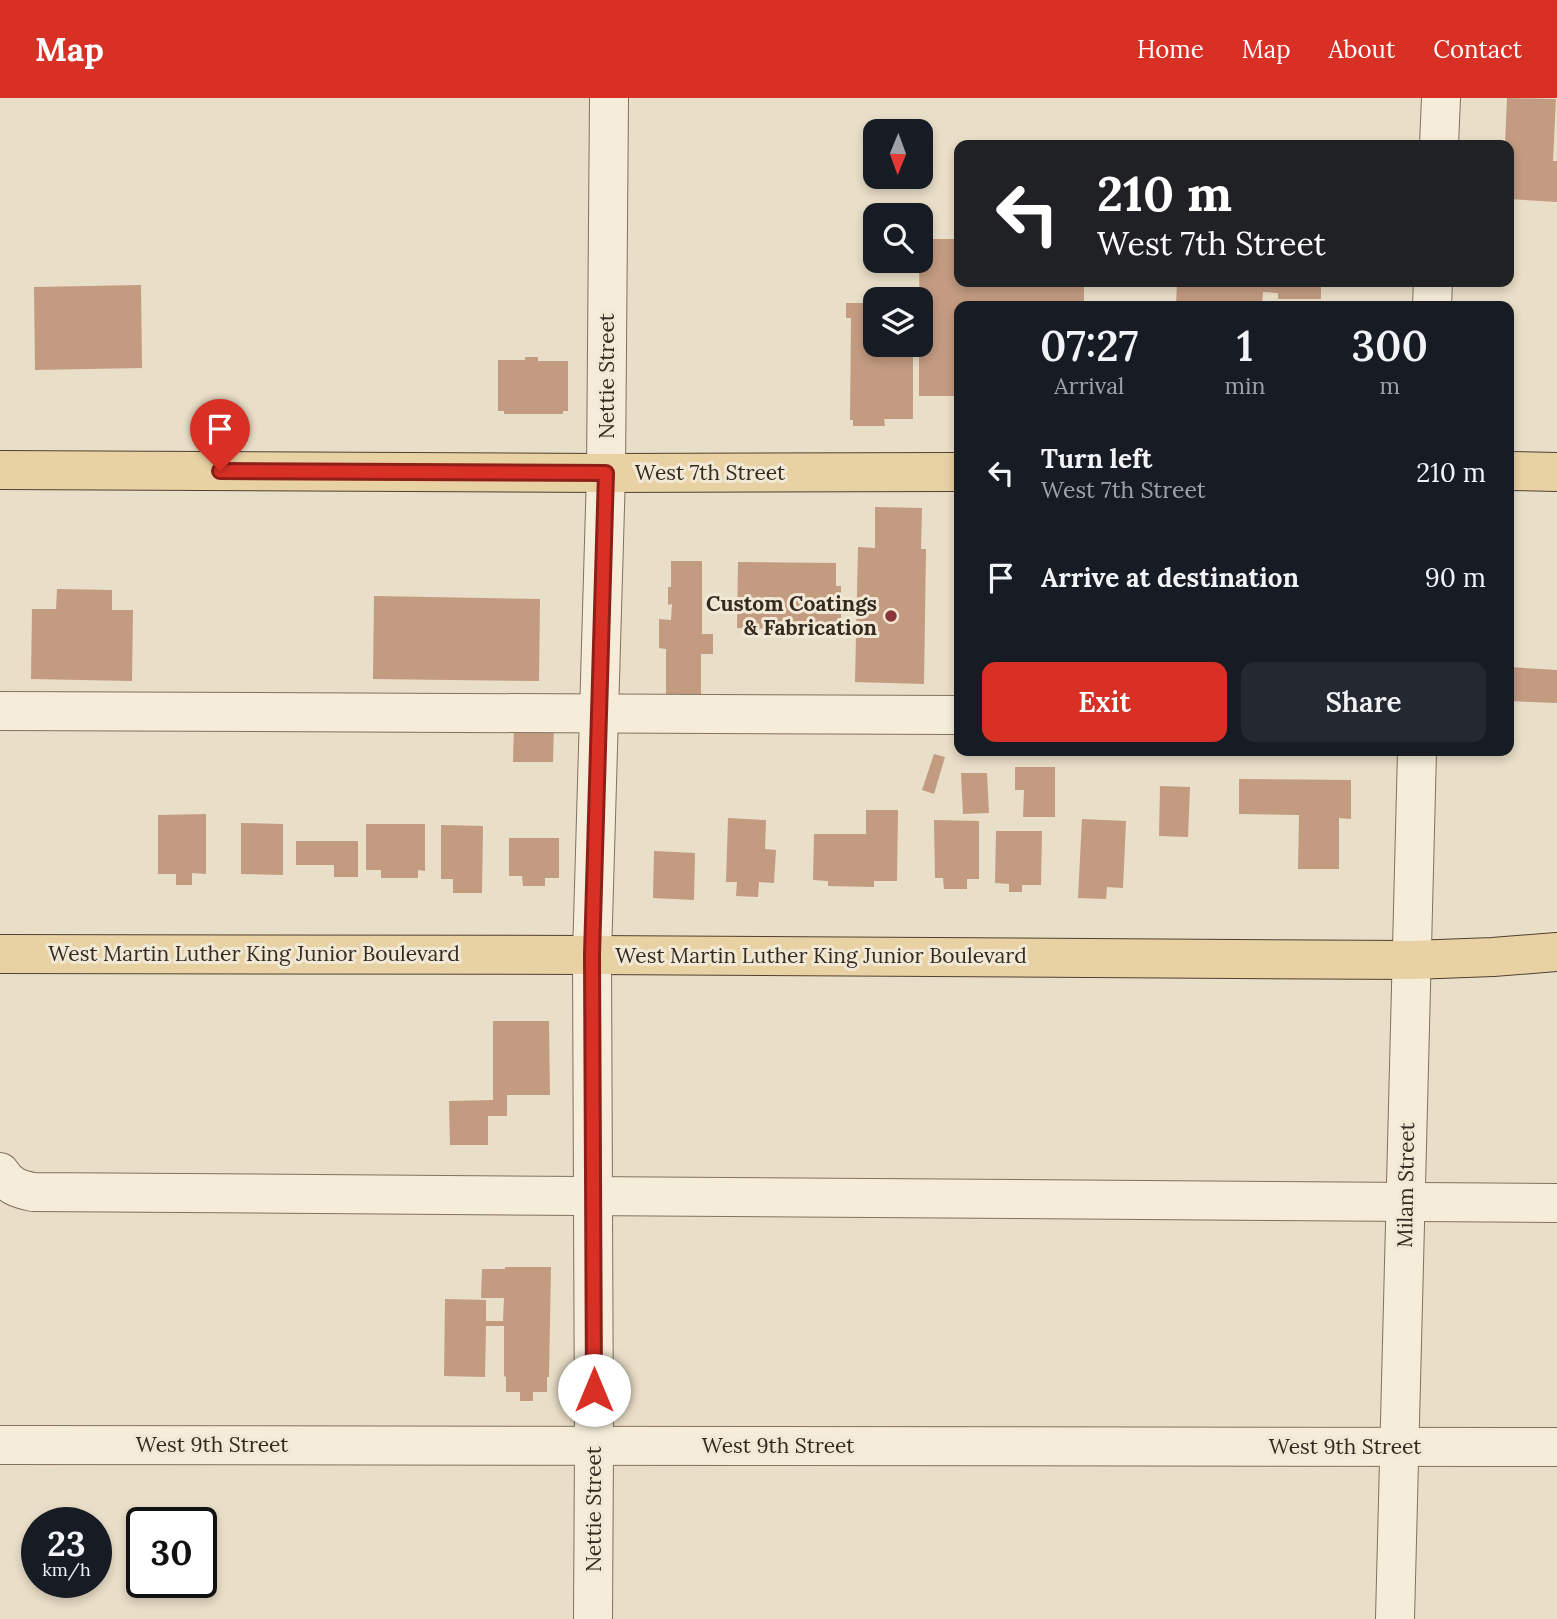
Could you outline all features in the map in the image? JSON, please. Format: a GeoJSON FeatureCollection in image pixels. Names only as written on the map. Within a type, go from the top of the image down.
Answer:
{"type":"FeatureCollection","features":[{"type":"Feature","properties":{"kind":"main road","name":"West 7th Street"},"geometry":{"type":"LineString","coordinates":[[0,470],[954,472]]}},
{"type":"Feature","properties":{"kind":"main road"},"geometry":{"type":"LineString","coordinates":[[1514,471],[1557,472]]}},
{"type":"Feature","properties":{"kind":"main road","name":"West Martin Luther King Junior Boulevard"},"geometry":{"type":"LineString","coordinates":[[0,954],[1412,960],[1557,952]]}},
{"type":"Feature","properties":{"kind":"street","name":"Nettie Street"},"geometry":{"type":"LineString","coordinates":[[593,1619],[592,955],[606,473],[609,98]]}},
{"type":"Feature","properties":{"kind":"street"},"geometry":{"type":"LineString","coordinates":[[1439,140],[1441,98]]}},
{"type":"Feature","properties":{"kind":"street"},"geometry":{"type":"LineString","coordinates":[[0,711],[954,715]]}},
{"type":"Feature","properties":{"kind":"street","name":"Milam Street"},"geometry":{"type":"LineString","coordinates":[[1395,1619],[1417,756]]}},
{"type":"Feature","properties":{"kind":"street"},"geometry":{"type":"LineString","coordinates":[[0,1172],[16,1188],[33,1192],[1557,1203]]}},
{"type":"Feature","properties":{"kind":"street","name":"West 9th Street"},"geometry":{"type":"LineString","coordinates":[[0,1445],[1557,1447]]}},
{"type":"Feature","properties":{"kind":"building"},"geometry":{"type":"Polygon","coordinates":[[[1507,98],[1556,99],[1553,161],[1557,161],[1557,202],[1514,199],[1514,140],[1505,140],[1507,98]]]}},
{"type":"Feature","properties":{"kind":"building"},"geometry":{"type":"Polygon","coordinates":[[[933,239],[954,239],[954,287],[1084,287],[1084,301],[954,301],[954,396],[919,396],[919,357],[933,357],[933,287],[919,287],[919,273],[933,273],[933,239]]]}},
{"type":"Feature","properties":{"kind":"building"},"geometry":{"type":"Polygon","coordinates":[[[141,285],[142,368],[35,370],[34,287],[141,285]]]}},
{"type":"Feature","properties":{"kind":"building"},"geometry":{"type":"Polygon","coordinates":[[[1177,287],[1321,287],[1321,299],[1278,299],[1278,293],[1263,292],[1262,301],[1176,301],[1177,287]]]}},
{"type":"Feature","properties":{"kind":"building"},"geometry":{"type":"Polygon","coordinates":[[[846,303],[863,303],[863,357],[913,357],[913,419],[884,419],[885,426],[853,426],[853,420],[850,420],[851,318],[846,318],[846,303]]]}},
{"type":"Feature","properties":{"kind":"building"},"geometry":{"type":"Polygon","coordinates":[[[525,357],[538,357],[538,361],[568,361],[568,411],[563,411],[563,414],[504,414],[504,411],[498,411],[498,360],[525,360],[525,357]]]}},
{"type":"Feature","properties":{"kind":"building","name":"Custom Coatings & Fabrication"},"geometry":{"type":"Polygon","coordinates":[[[875,507],[922,508],[921,549],[926,549],[924,684],[855,682],[858,547],[875,548],[875,507]]]}},
{"type":"Feature","properties":{"kind":"building"},"geometry":{"type":"Polygon","coordinates":[[[671,561],[702,561],[702,634],[713,634],[713,654],[701,654],[701,694],[666,694],[666,649],[659,648],[659,619],[671,620],[672,604],[668,605],[668,587],[671,587],[671,561]]]}},
{"type":"Feature","properties":{"kind":"building"},"geometry":{"type":"Polygon","coordinates":[[[738,562],[836,563],[836,586],[841,586],[841,633],[793,633],[793,629],[737,628],[738,562]]]}},
{"type":"Feature","properties":{"kind":"building"},"geometry":{"type":"Polygon","coordinates":[[[57,589],[112,590],[112,610],[133,610],[132,681],[31,679],[32,609],[56,609],[57,589]]]}},
{"type":"Feature","properties":{"kind":"building"},"geometry":{"type":"Polygon","coordinates":[[[374,596],[540,599],[539,681],[373,679],[374,596]]]}},
{"type":"Feature","properties":{"kind":"building"},"geometry":{"type":"Polygon","coordinates":[[[1514,667],[1557,670],[1557,703],[1514,701],[1514,667]]]}},
{"type":"Feature","properties":{"kind":"building"},"geometry":{"type":"Polygon","coordinates":[[[514,724],[554,724],[553,762],[513,762],[514,724]]]}},
{"type":"Feature","properties":{"kind":"building"},"geometry":{"type":"Polygon","coordinates":[[[934,754],[945,757],[934,794],[922,790],[934,754]]]}},
{"type":"Feature","properties":{"kind":"building"},"geometry":{"type":"Polygon","coordinates":[[[1015,767],[1055,767],[1055,817],[1023,817],[1024,790],[1015,790],[1015,767]]]}},
{"type":"Feature","properties":{"kind":"building"},"geometry":{"type":"Polygon","coordinates":[[[961,773],[987,773],[989,813],[963,814],[961,773]]]}},
{"type":"Feature","properties":{"kind":"building"},"geometry":{"type":"Polygon","coordinates":[[[1239,779],[1351,780],[1351,819],[1339,818],[1339,869],[1298,869],[1299,815],[1239,814],[1239,779]]]}},
{"type":"Feature","properties":{"kind":"building"},"geometry":{"type":"Polygon","coordinates":[[[1160,786],[1190,787],[1188,837],[1159,836],[1160,786]]]}},
{"type":"Feature","properties":{"kind":"building"},"geometry":{"type":"Polygon","coordinates":[[[866,810],[898,810],[897,881],[874,881],[874,887],[828,886],[828,881],[813,880],[814,834],[866,834],[866,810]]]}},
{"type":"Feature","properties":{"kind":"building"},"geometry":{"type":"Polygon","coordinates":[[[206,814],[206,874],[192,873],[192,885],[176,885],[176,874],[158,874],[158,815],[206,814]]]}},
{"type":"Feature","properties":{"kind":"building"},"geometry":{"type":"Polygon","coordinates":[[[728,818],[766,820],[765,849],[776,850],[774,883],[759,882],[758,897],[736,896],[737,882],[726,882],[728,818]]]}},
{"type":"Feature","properties":{"kind":"building"},"geometry":{"type":"Polygon","coordinates":[[[1082,819],[1126,821],[1123,888],[1107,887],[1106,899],[1078,898],[1082,819]]]}},
{"type":"Feature","properties":{"kind":"building"},"geometry":{"type":"Polygon","coordinates":[[[934,820],[979,821],[979,879],[967,879],[967,889],[944,889],[943,878],[935,878],[934,820]]]}},
{"type":"Feature","properties":{"kind":"building"},"geometry":{"type":"Polygon","coordinates":[[[241,823],[283,824],[283,875],[241,874],[241,823]]]}},
{"type":"Feature","properties":{"kind":"building"},"geometry":{"type":"Polygon","coordinates":[[[366,824],[425,824],[425,871],[418,870],[418,878],[381,878],[381,870],[366,870],[366,824]]]}},
{"type":"Feature","properties":{"kind":"building"},"geometry":{"type":"Polygon","coordinates":[[[441,825],[483,826],[482,893],[453,893],[453,879],[441,879],[441,825]]]}},
{"type":"Feature","properties":{"kind":"building"},"geometry":{"type":"Polygon","coordinates":[[[996,831],[1042,831],[1041,885],[1022,885],[1022,892],[1009,892],[1009,884],[995,883],[996,831]]]}},
{"type":"Feature","properties":{"kind":"building"},"geometry":{"type":"Polygon","coordinates":[[[509,838],[559,838],[559,878],[545,878],[545,886],[523,886],[522,876],[509,876],[509,838]]]}},
{"type":"Feature","properties":{"kind":"building"},"geometry":{"type":"Polygon","coordinates":[[[296,841],[358,841],[358,877],[334,877],[334,865],[296,865],[296,841]]]}},
{"type":"Feature","properties":{"kind":"building"},"geometry":{"type":"Polygon","coordinates":[[[654,851],[695,853],[694,900],[653,898],[654,851]]]}},
{"type":"Feature","properties":{"kind":"building"},"geometry":{"type":"Polygon","coordinates":[[[493,1021],[549,1021],[550,1095],[507,1095],[507,1116],[488,1116],[488,1145],[450,1145],[449,1101],[493,1100],[493,1021]]]}},
{"type":"Feature","properties":{"kind":"building"},"geometry":{"type":"Polygon","coordinates":[[[551,1267],[547,1392],[533,1392],[533,1401],[520,1401],[520,1392],[506,1392],[504,1326],[486,1326],[485,1377],[444,1376],[445,1299],[486,1300],[486,1321],[503,1321],[504,1298],[481,1298],[482,1269],[551,1267]]]}},
{"type":"Feature","properties":{"kind":"place","name":"Custom Coatings & Fabrication"},"geometry":{"type":"Point","coordinates":[891,616]}},
{"type":"Feature","properties":{"kind":"route"},"geometry":{"type":"LineString","coordinates":[[220,471],[606,473],[592,955],[594,1390]]}}]}
